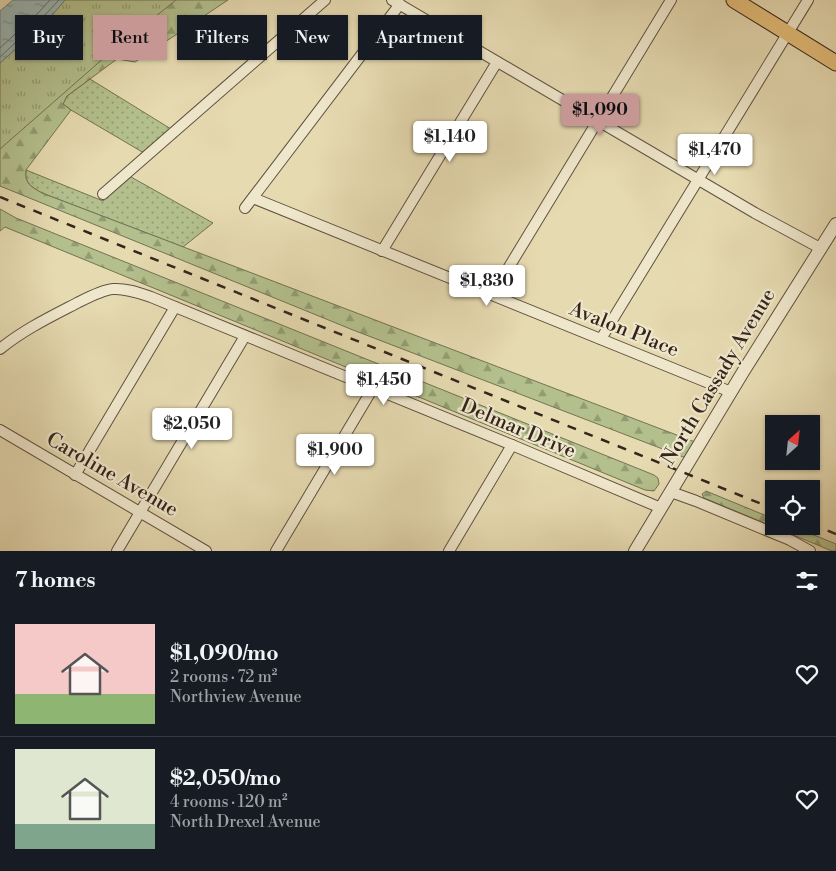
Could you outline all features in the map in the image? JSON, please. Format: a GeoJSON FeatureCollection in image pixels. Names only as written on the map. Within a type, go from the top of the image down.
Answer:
{"type":"FeatureCollection","features":[{"type":"Feature","properties":{"kind":"main road"},"geometry":{"type":"LineString","coordinates":[[734,0],[836,63]]}},
{"type":"Feature","properties":{"kind":"street"},"geometry":{"type":"LineString","coordinates":[[103,194],[325,0]]}},
{"type":"Feature","properties":{"kind":"street"},"geometry":{"type":"LineString","coordinates":[[492,295],[671,0]]}},
{"type":"Feature","properties":{"kind":"street"},"geometry":{"type":"LineString","coordinates":[[601,339],[808,0]]}},
{"type":"Feature","properties":{"kind":"street"},"geometry":{"type":"LineString","coordinates":[[245,208],[396,2],[755,214],[820,248]]}},
{"type":"Feature","properties":{"kind":"street"},"geometry":{"type":"LineString","coordinates":[[382,251],[497,62]]}},
{"type":"Feature","properties":{"kind":"street","name":"Avalon Place"},"geometry":{"type":"LineString","coordinates":[[253,198],[731,392]]}},
{"type":"Feature","properties":{"kind":"street","name":"North Cassady Avenue"},"geometry":{"type":"LineString","coordinates":[[635,551],[836,224]]}},
{"type":"Feature","properties":{"kind":"street","name":"Delmar Drive"},"geometry":{"type":"LineString","coordinates":[[0,349],[35,325],[89,297],[110,289],[132,291],[151,297],[512,445],[661,508]]}},
{"type":"Feature","properties":{"kind":"street"},"geometry":{"type":"LineString","coordinates":[[76,474],[175,307]]}},
{"type":"Feature","properties":{"kind":"street"},"geometry":{"type":"LineString","coordinates":[[117,551],[245,336]]}},
{"type":"Feature","properties":{"kind":"street"},"geometry":{"type":"LineString","coordinates":[[276,551],[373,388]]}},
{"type":"Feature","properties":{"kind":"street","name":"Caroline Avenue"},"geometry":{"type":"LineString","coordinates":[[0,430],[206,551]]}},
{"type":"Feature","properties":{"kind":"street"},"geometry":{"type":"LineString","coordinates":[[449,551],[512,445]]}},
{"type":"Feature","properties":{"kind":"street"},"geometry":{"type":"LineString","coordinates":[[671,492],[790,540],[810,551]]}},
{"type":"Feature","properties":{"kind":"green space"},"geometry":{"type":"Polygon","coordinates":[[[65,0],[176,0],[157,15],[93,15],[93,60],[102,60],[0,149],[0,63],[15,50],[15,60],[83,60],[83,15],[52,15],[65,0]]]}},
{"type":"Feature","properties":{"kind":"green space"},"geometry":{"type":"Polygon","coordinates":[[[154,0],[228,0],[206,15],[177,15],[177,34],[167,41],[167,15],[129,15],[154,0]]]}},
{"type":"Feature","properties":{"kind":"green space"},"geometry":{"type":"Polygon","coordinates":[[[93,37],[93,60],[116,60],[67,96],[63,104],[71,110],[26,170],[26,179],[32,187],[42,193],[695,442],[686,458],[353,330],[0,186],[0,94],[56,60],[83,60],[83,43],[93,37]]]}},
{"type":"Feature","properties":{"kind":"green space"},"geometry":{"type":"Polygon","coordinates":[[[90,79],[171,129],[144,153],[63,104],[67,96],[90,79]]]}},
{"type":"Feature","properties":{"kind":"green space"},"geometry":{"type":"Polygon","coordinates":[[[26,170],[103,201],[131,177],[213,223],[183,247],[42,193],[28,182],[26,170]]]}},
{"type":"Feature","properties":{"kind":"green space"},"geometry":{"type":"Polygon","coordinates":[[[0,209],[16,218],[654,475],[658,478],[659,484],[654,491],[645,490],[5,227],[0,231],[0,209]]]}},
{"type":"Feature","properties":{"kind":"green space"},"geometry":{"type":"Polygon","coordinates":[[[706,491],[765,515],[765,523],[704,498],[702,494],[706,491]]]}},
{"type":"Feature","properties":{"kind":"green space"},"geometry":{"type":"Polygon","coordinates":[[[793,535],[814,535],[836,544],[836,551],[793,535]]]}},
{"type":"Feature","properties":{"kind":"water"},"geometry":{"type":"Polygon","coordinates":[[[13,0],[65,0],[52,15],[15,15],[15,50],[0,63],[0,11],[13,0]]]}},
{"type":"Feature","properties":{"kind":"railway"},"geometry":{"type":"LineString","coordinates":[[0,197],[765,505]]}},
{"type":"Feature","properties":{"kind":"railway"},"geometry":{"type":"LineString","coordinates":[[820,528],[836,534]]}}]}
